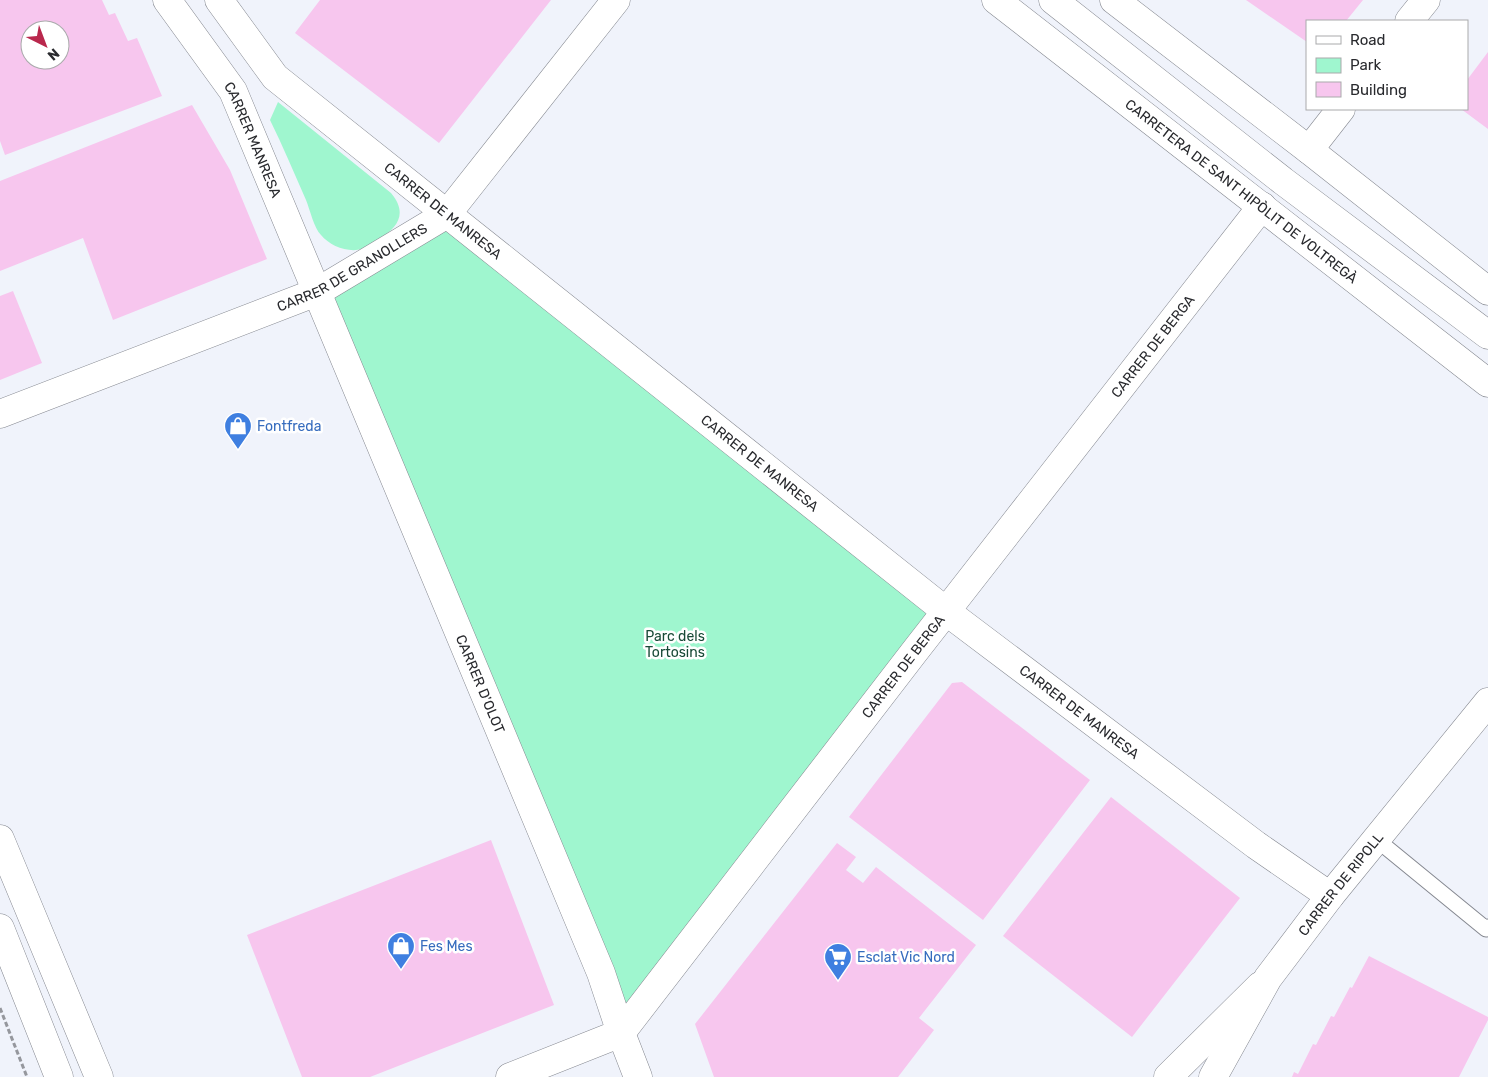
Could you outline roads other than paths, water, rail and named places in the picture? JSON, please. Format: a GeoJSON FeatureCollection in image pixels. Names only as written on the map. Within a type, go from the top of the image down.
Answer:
{"type":"FeatureCollection","features":[{"type":"Feature","properties":{"kind":"street","name":"CARRER MANRESA"},"geometry":{"type":"LineString","coordinates":[[167,0],[233,91],[316,292]]}},
{"type":"Feature","properties":{"kind":"street","name":"CARRER DE MANRESA"},"geometry":{"type":"LineString","coordinates":[[219,0],[275,77],[947,612],[1256,845],[1330,896]]}},
{"type":"Feature","properties":{"kind":"street","name":"CARRER DE GRANOLLERS"},"geometry":{"type":"LineString","coordinates":[[0,414],[316,292],[447,214],[616,0]]}},
{"type":"Feature","properties":{"kind":"street","name":"CARRETERA DE SANT HIPÒLIT DE VOLTREGÀ"},"geometry":{"type":"LineString","coordinates":[[996,0],[1488,383]]}},
{"type":"Feature","properties":{"kind":"street"},"geometry":{"type":"LineString","coordinates":[[1052,0],[1283,181],[1488,335]]}},
{"type":"Feature","properties":{"kind":"street"},"geometry":{"type":"LineString","coordinates":[[1114,0],[1488,291]]}},
{"type":"Feature","properties":{"kind":"street"},"geometry":{"type":"LineString","coordinates":[[1410,20],[1426,0]]}},
{"type":"Feature","properties":{"kind":"street"},"geometry":{"type":"LineString","coordinates":[[1308,150],[1340,110]]}},
{"type":"Feature","properties":{"kind":"street","name":"CARRER DE BERGA"},"geometry":{"type":"LineString","coordinates":[[621,1033],[915,651],[1262,206]]}},
{"type":"Feature","properties":{"kind":"street","name":"CARRER D'OLOT"},"geometry":{"type":"LineString","coordinates":[[316,292],[601,972],[638,1077]]}},
{"type":"Feature","properties":{"kind":"street","name":"CARRER DE RIPOLL"},"geometry":{"type":"LineString","coordinates":[[1213,1077],[1268,978],[1330,896],[1488,702]]}},
{"type":"Feature","properties":{"kind":"street"},"geometry":{"type":"LineString","coordinates":[[0,839],[99,1077]]}},
{"type":"Feature","properties":{"kind":"street"},"geometry":{"type":"LineString","coordinates":[[0,928],[59,1077]]}},
{"type":"Feature","properties":{"kind":"street"},"geometry":{"type":"LineString","coordinates":[[1168,1077],[1268,978]]}},
{"type":"Feature","properties":{"kind":"street"},"geometry":{"type":"LineString","coordinates":[[510,1077],[621,1033]]}},
{"type":"Feature","properties":{"kind":"lane"},"geometry":{"type":"LineString","coordinates":[[1376,839],[1486,929],[1488,927]]}},
{"type":"Feature","properties":{"kind":"place","name":"Fontfreda"},"geometry":{"type":"Point","coordinates":[238,450]}},
{"type":"Feature","properties":{"kind":"place","name":"Fes Mes"},"geometry":{"type":"Point","coordinates":[401,970]}},
{"type":"Feature","properties":{"kind":"place","name":"Esclat Vic Nord"},"geometry":{"type":"Point","coordinates":[838,981]}},
{"type":"Feature","properties":{"kind":"park label","name":"Parc dels Tortosins"},"geometry":{"type":"Point","coordinates":[675,644]}}]}
